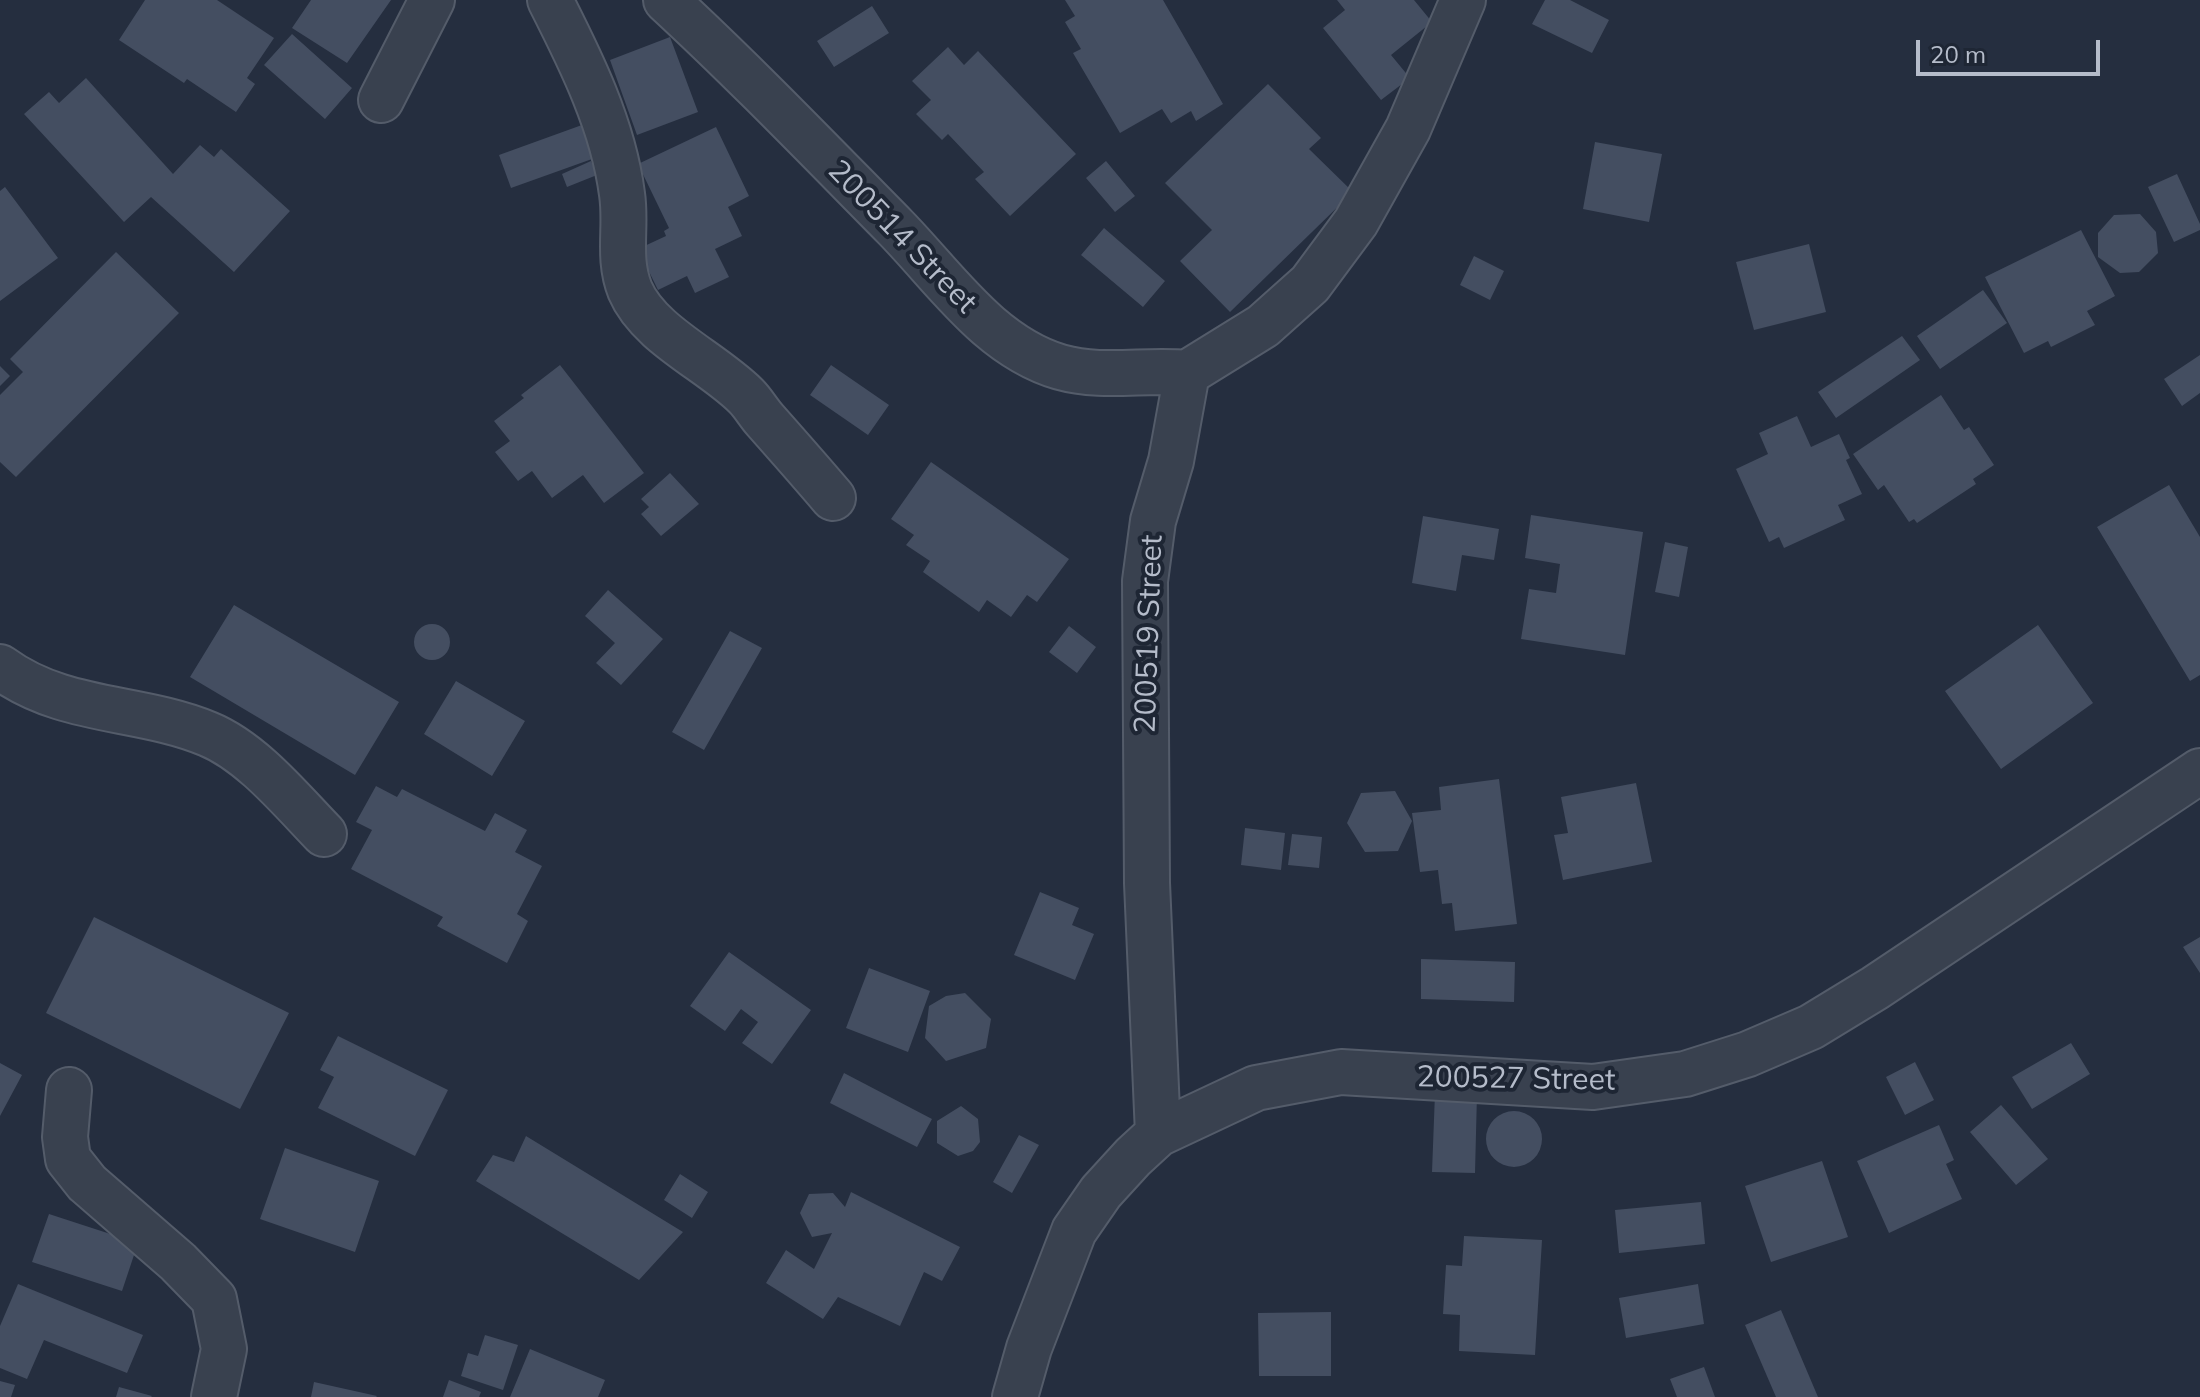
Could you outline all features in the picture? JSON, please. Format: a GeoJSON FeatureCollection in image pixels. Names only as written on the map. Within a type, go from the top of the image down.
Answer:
{"type":"FeatureCollection","features":[{"type":"Feature","properties":{"kind":"street"},"geometry":{"type":"LineString","coordinates":[[381,100],[432,0]]}},
{"type":"Feature","properties":{"kind":"street"},"geometry":{"type":"LineString","coordinates":[[550,0],[599,103],[615,155],[623,196],[622,261],[630,290],[639,307],[669,338],[704,361],[747,397],[833,498]]}},
{"type":"Feature","properties":{"kind":"street","name":"200514 Street"},"geometry":{"type":"LineString","coordinates":[[666,0],[707,37],[907,239],[992,330],[1028,354],[1059,367],[1095,374],[1187,373]]}},
{"type":"Feature","properties":{"kind":"street"},"geometry":{"type":"LineString","coordinates":[[1187,373],[1263,326],[1310,284],[1356,222],[1408,129],[1463,0]]}},
{"type":"Feature","properties":{"kind":"street","name":"200519 Street"},"geometry":{"type":"LineString","coordinates":[[1158,1134],[1147,883],[1145,581],[1153,521],[1171,461],[1187,373]]}},
{"type":"Feature","properties":{"kind":"street"},"geometry":{"type":"LineString","coordinates":[[0,667],[29,687],[60,698],[176,722],[212,735],[269,777],[324,834]]}},
{"type":"Feature","properties":{"kind":"street","name":"200527 Street"},"geometry":{"type":"LineString","coordinates":[[1015,1397],[1029,1348],[1074,1231],[1101,1192],[1158,1134],[1256,1088],[1341,1072],[1593,1087],[1685,1074],[1748,1054],[1811,1027],[1875,988],[2200,771]]}},
{"type":"Feature","properties":{"kind":"street"},"geometry":{"type":"LineString","coordinates":[[69,1090],[65,1137],[68,1159],[87,1183],[178,1262],[214,1299],[224,1349],[214,1397]]}},
{"type":"Feature","properties":{"kind":"building"},"geometry":{"type":"Polygon","coordinates":[[[145,0],[217,0],[274,38],[247,78],[255,84],[236,112],[187,79],[184,83],[119,40],[145,0]]]}},
{"type":"Feature","properties":{"kind":"building"},"geometry":{"type":"Polygon","coordinates":[[[311,0],[391,0],[347,63],[292,28],[311,0]]]}},
{"type":"Feature","properties":{"kind":"building"},"geometry":{"type":"Polygon","coordinates":[[[1065,0],[1163,0],[1223,104],[1196,121],[1191,111],[1171,123],[1162,109],[1120,133],[1073,53],[1081,49],[1065,22],[1075,16],[1065,0]]]}},
{"type":"Feature","properties":{"kind":"building"},"geometry":{"type":"Polygon","coordinates":[[[1337,0],[1414,0],[1432,22],[1391,55],[1410,78],[1381,100],[1323,28],[1345,10],[1337,0]]]}},
{"type":"Feature","properties":{"kind":"building"},"geometry":{"type":"Polygon","coordinates":[[[1545,0],[1570,0],[1609,20],[1592,53],[1532,24],[1545,0]]]}},
{"type":"Feature","properties":{"kind":"building"},"geometry":{"type":"Polygon","coordinates":[[[872,6],[889,33],[834,67],[817,41],[872,6]]]}},
{"type":"Feature","properties":{"kind":"building"},"geometry":{"type":"Polygon","coordinates":[[[292,34],[352,88],[325,119],[264,65],[292,34]]]}},
{"type":"Feature","properties":{"kind":"building"},"geometry":{"type":"Polygon","coordinates":[[[670,37],[698,112],[637,135],[610,60],[670,37]]]}},
{"type":"Feature","properties":{"kind":"building"},"geometry":{"type":"Polygon","coordinates":[[[948,47],[964,65],[978,51],[1076,154],[1010,216],[975,179],[984,172],[948,134],[942,140],[916,114],[931,100],[912,81],[948,47]]]}},
{"type":"Feature","properties":{"kind":"building"},"geometry":{"type":"Polygon","coordinates":[[[86,78],[173,174],[200,145],[214,157],[221,149],[290,211],[234,272],[151,197],[124,222],[24,114],[49,92],[59,103],[86,78]]]}},
{"type":"Feature","properties":{"kind":"building"},"geometry":{"type":"Polygon","coordinates":[[[1268,84],[1321,138],[1309,149],[1353,192],[1230,312],[1180,261],[1212,230],[1165,183],[1268,84]]]}},
{"type":"Feature","properties":{"kind":"building"},"geometry":{"type":"Polygon","coordinates":[[[593,121],[606,154],[511,188],[499,155],[593,121]]]}},
{"type":"Feature","properties":{"kind":"building"},"geometry":{"type":"Polygon","coordinates":[[[716,127],[749,196],[728,207],[742,236],[715,249],[729,277],[695,293],[687,276],[658,290],[638,249],[666,236],[664,231],[669,228],[638,164],[716,127]]]}},
{"type":"Feature","properties":{"kind":"building"},"geometry":{"type":"Polygon","coordinates":[[[1595,142],[1662,154],[1649,222],[1583,209],[1595,142]]]}},
{"type":"Feature","properties":{"kind":"building"},"geometry":{"type":"Polygon","coordinates":[[[591,161],[597,175],[567,187],[562,174],[591,161]]]}},
{"type":"Feature","properties":{"kind":"building"},"geometry":{"type":"Polygon","coordinates":[[[1106,161],[1135,196],[1115,212],[1086,178],[1106,161]]]}},
{"type":"Feature","properties":{"kind":"building"},"geometry":{"type":"Polygon","coordinates":[[[2177,174],[2200,230],[2174,242],[2148,187],[2177,174]]]}},
{"type":"Feature","properties":{"kind":"building"},"geometry":{"type":"Polygon","coordinates":[[[5,187],[58,258],[0,301],[0,191],[5,187]]]}},
{"type":"Feature","properties":{"kind":"building"},"geometry":{"type":"Polygon","coordinates":[[[2140,214],[2156,232],[2158,253],[2139,272],[2120,273],[2098,257],[2098,233],[2114,215],[2140,214]]]}},
{"type":"Feature","properties":{"kind":"building"},"geometry":{"type":"Polygon","coordinates":[[[1104,228],[1165,281],[1143,307],[1081,255],[1104,228]]]}},
{"type":"Feature","properties":{"kind":"building"},"geometry":{"type":"Polygon","coordinates":[[[2081,230],[2115,296],[2087,311],[2095,325],[2051,347],[2048,341],[2024,353],[1985,277],[2081,230]]]}},
{"type":"Feature","properties":{"kind":"building"},"geometry":{"type":"Polygon","coordinates":[[[1809,244],[1826,312],[1754,330],[1736,262],[1809,244]]]}},
{"type":"Feature","properties":{"kind":"building"},"geometry":{"type":"Polygon","coordinates":[[[116,252],[179,313],[16,477],[0,462],[0,395],[23,372],[10,359],[116,252]]]}},
{"type":"Feature","properties":{"kind":"building"},"geometry":{"type":"Polygon","coordinates":[[[1474,256],[1504,271],[1490,300],[1460,285],[1474,256]]]}},
{"type":"Feature","properties":{"kind":"building"},"geometry":{"type":"Polygon","coordinates":[[[1983,290],[2007,323],[1940,369],[1917,336],[1983,290]]]}},
{"type":"Feature","properties":{"kind":"building"},"geometry":{"type":"Polygon","coordinates":[[[1902,336],[1920,360],[1836,418],[1818,392],[1902,336]]]}},
{"type":"Feature","properties":{"kind":"building"},"geometry":{"type":"Polygon","coordinates":[[[2200,355],[2200,393],[2182,406],[2164,379],[2200,355]]]}},
{"type":"Feature","properties":{"kind":"building"},"geometry":{"type":"Polygon","coordinates":[[[560,365],[644,473],[604,503],[583,475],[552,498],[532,471],[518,481],[495,452],[510,441],[494,421],[560,365]]]}},
{"type":"Feature","properties":{"kind":"building"},"geometry":{"type":"Polygon","coordinates":[[[831,365],[889,405],[868,435],[810,395],[831,365]]]}},
{"type":"Feature","properties":{"kind":"building"},"geometry":{"type":"Polygon","coordinates":[[[0,366],[10,376],[0,386],[0,366]]]}},
{"type":"Feature","properties":{"kind":"building"},"geometry":{"type":"Polygon","coordinates":[[[1941,395],[1964,430],[1969,427],[1994,465],[1973,479],[1976,484],[1917,523],[1914,519],[1909,522],[1884,485],[1878,490],[1853,454],[1941,395]]]}},
{"type":"Feature","properties":{"kind":"building"},"geometry":{"type":"Polygon","coordinates":[[[1797,416],[1811,447],[1839,434],[1850,458],[1846,460],[1862,494],[1838,505],[1845,520],[1784,548],[1779,537],[1769,542],[1736,469],[1768,454],[1759,433],[1797,416]]]}},
{"type":"Feature","properties":{"kind":"building"},"geometry":{"type":"Polygon","coordinates":[[[931,462],[1069,559],[1037,602],[1027,595],[1011,617],[987,600],[979,612],[923,572],[930,561],[906,545],[914,535],[891,519],[931,462]]]}},
{"type":"Feature","properties":{"kind":"building"},"geometry":{"type":"Polygon","coordinates":[[[670,473],[699,504],[661,536],[641,514],[649,507],[641,499],[670,473]]]}},
{"type":"Feature","properties":{"kind":"building"},"geometry":{"type":"Polygon","coordinates":[[[2169,485],[2200,537],[2200,675],[2190,681],[2097,527],[2169,485]]]}},
{"type":"Feature","properties":{"kind":"building"},"geometry":{"type":"Polygon","coordinates":[[[1531,515],[1643,532],[1625,655],[1521,639],[1529,589],[1556,593],[1560,564],[1525,558],[1531,515]]]}},
{"type":"Feature","properties":{"kind":"building"},"geometry":{"type":"Polygon","coordinates":[[[1423,516],[1499,529],[1494,560],[1462,555],[1456,591],[1412,583],[1423,516]]]}},
{"type":"Feature","properties":{"kind":"building"},"geometry":{"type":"Polygon","coordinates":[[[1665,542],[1688,547],[1679,597],[1655,592],[1665,542]]]}},
{"type":"Feature","properties":{"kind":"building"},"geometry":{"type":"Polygon","coordinates":[[[608,590],[663,639],[621,685],[596,663],[615,643],[585,616],[608,590]]]}},
{"type":"Feature","properties":{"kind":"building"},"geometry":{"type":"Polygon","coordinates":[[[234,605],[399,702],[355,775],[190,677],[234,605]]]}},
{"type":"Feature","properties":{"kind":"building"},"geometry":{"type":"Polygon","coordinates":[[[432,624],[445,629],[450,642],[445,655],[432,660],[419,655],[414,642],[419,629],[432,624]]]}},
{"type":"Feature","properties":{"kind":"building"},"geometry":{"type":"Polygon","coordinates":[[[2038,625],[2093,703],[2001,769],[1945,691],[2038,625]]]}},
{"type":"Feature","properties":{"kind":"building"},"geometry":{"type":"Polygon","coordinates":[[[1069,626],[1096,647],[1077,673],[1049,652],[1069,626]]]}},
{"type":"Feature","properties":{"kind":"building"},"geometry":{"type":"Polygon","coordinates":[[[730,631],[762,648],[704,750],[672,732],[730,631]]]}},
{"type":"Feature","properties":{"kind":"building"},"geometry":{"type":"Polygon","coordinates":[[[456,681],[525,721],[492,776],[424,734],[456,681]]]}},
{"type":"Feature","properties":{"kind":"building"},"geometry":{"type":"Polygon","coordinates":[[[1499,779],[1517,924],[1455,931],[1452,903],[1442,904],[1438,870],[1420,872],[1412,813],[1441,810],[1439,787],[1499,779]]]}},
{"type":"Feature","properties":{"kind":"building"},"geometry":{"type":"Polygon","coordinates":[[[1636,783],[1652,862],[1563,880],[1554,835],[1568,833],[1561,797],[1636,783]]]}},
{"type":"Feature","properties":{"kind":"building"},"geometry":{"type":"Polygon","coordinates":[[[376,786],[397,797],[402,789],[485,831],[495,813],[527,830],[515,852],[542,866],[517,914],[528,921],[507,963],[437,926],[443,917],[351,869],[372,830],[356,822],[376,786]]]}},
{"type":"Feature","properties":{"kind":"building"},"geometry":{"type":"Polygon","coordinates":[[[1395,791],[1412,821],[1398,851],[1365,852],[1347,823],[1361,793],[1395,791]]]}},
{"type":"Feature","properties":{"kind":"building"},"geometry":{"type":"Polygon","coordinates":[[[1245,828],[1285,833],[1281,870],[1241,865],[1245,828]]]}},
{"type":"Feature","properties":{"kind":"building"},"geometry":{"type":"Polygon","coordinates":[[[1292,834],[1322,837],[1319,868],[1288,865],[1292,834]]]}},
{"type":"Feature","properties":{"kind":"building"},"geometry":{"type":"Polygon","coordinates":[[[1040,892],[1079,908],[1072,925],[1094,934],[1075,980],[1014,955],[1040,892]]]}},
{"type":"Feature","properties":{"kind":"building"},"geometry":{"type":"Polygon","coordinates":[[[94,917],[289,1013],[240,1109],[46,1013],[94,917]]]}},
{"type":"Feature","properties":{"kind":"building"},"geometry":{"type":"Polygon","coordinates":[[[2200,937],[2200,973],[2183,947],[2200,937]]]}},
{"type":"Feature","properties":{"kind":"building"},"geometry":{"type":"Polygon","coordinates":[[[729,952],[811,1010],[772,1064],[742,1043],[758,1022],[741,1009],[725,1031],[690,1006],[729,952]]]}},
{"type":"Feature","properties":{"kind":"building"},"geometry":{"type":"Polygon","coordinates":[[[1421,959],[1515,962],[1514,1002],[1421,999],[1421,959]]]}},
{"type":"Feature","properties":{"kind":"building"},"geometry":{"type":"Polygon","coordinates":[[[869,968],[930,991],[908,1052],[846,1028],[869,968]]]}},
{"type":"Feature","properties":{"kind":"building"},"geometry":{"type":"Polygon","coordinates":[[[965,993],[991,1019],[986,1048],[946,1061],[925,1038],[929,1006],[946,996],[965,993]]]}},
{"type":"Feature","properties":{"kind":"building"},"geometry":{"type":"Polygon","coordinates":[[[338,1036],[448,1090],[415,1156],[318,1108],[334,1077],[320,1070],[338,1036]]]}},
{"type":"Feature","properties":{"kind":"building"},"geometry":{"type":"Polygon","coordinates":[[[2071,1043],[2090,1074],[2032,1109],[2012,1077],[2071,1043]]]}},
{"type":"Feature","properties":{"kind":"building"},"geometry":{"type":"Polygon","coordinates":[[[1915,1062],[1934,1100],[1905,1115],[1886,1077],[1915,1062]]]}},
{"type":"Feature","properties":{"kind":"building"},"geometry":{"type":"Polygon","coordinates":[[[0,1063],[22,1075],[0,1116],[0,1063]]]}},
{"type":"Feature","properties":{"kind":"building"},"geometry":{"type":"Polygon","coordinates":[[[844,1073],[932,1119],[917,1147],[830,1103],[844,1073]]]}},
{"type":"Feature","properties":{"kind":"building"},"geometry":{"type":"Polygon","coordinates":[[[1435,1093],[1477,1094],[1475,1173],[1432,1172],[1435,1093]]]}},
{"type":"Feature","properties":{"kind":"building"},"geometry":{"type":"Polygon","coordinates":[[[2001,1105],[2048,1159],[2016,1185],[1970,1132],[2001,1105]]]}},
{"type":"Feature","properties":{"kind":"building"},"geometry":{"type":"Polygon","coordinates":[[[961,1106],[978,1119],[980,1142],[973,1151],[958,1156],[937,1143],[937,1121],[961,1106]]]}},
{"type":"Feature","properties":{"kind":"building"},"geometry":{"type":"Polygon","coordinates":[[[1514,1111],[1534,1119],[1542,1139],[1534,1159],[1514,1167],[1494,1159],[1486,1139],[1494,1119],[1514,1111]]]}},
{"type":"Feature","properties":{"kind":"building"},"geometry":{"type":"Polygon","coordinates":[[[1939,1125],[1954,1160],[1946,1164],[1962,1199],[1889,1233],[1857,1161],[1939,1125]]]}},
{"type":"Feature","properties":{"kind":"building"},"geometry":{"type":"Polygon","coordinates":[[[1019,1135],[1039,1145],[1012,1193],[993,1182],[1019,1135]]]}},
{"type":"Feature","properties":{"kind":"building"},"geometry":{"type":"Polygon","coordinates":[[[526,1136],[683,1232],[639,1280],[476,1181],[493,1155],[514,1162],[526,1136]]]}},
{"type":"Feature","properties":{"kind":"building"},"geometry":{"type":"Polygon","coordinates":[[[285,1148],[379,1181],[355,1252],[260,1219],[285,1148]]]}},
{"type":"Feature","properties":{"kind":"building"},"geometry":{"type":"Polygon","coordinates":[[[1822,1161],[1848,1237],[1771,1262],[1745,1186],[1822,1161]]]}},
{"type":"Feature","properties":{"kind":"building"},"geometry":{"type":"Polygon","coordinates":[[[680,1174],[708,1192],[692,1218],[664,1200],[680,1174]]]}},
{"type":"Feature","properties":{"kind":"building"},"geometry":{"type":"Polygon","coordinates":[[[851,1192],[960,1247],[942,1281],[924,1272],[900,1326],[838,1297],[823,1319],[766,1283],[786,1250],[814,1269],[832,1233],[812,1237],[800,1213],[809,1194],[833,1193],[845,1207],[851,1192]]]}},
{"type":"Feature","properties":{"kind":"building"},"geometry":{"type":"Polygon","coordinates":[[[1701,1202],[1705,1244],[1619,1253],[1615,1210],[1701,1202]]]}},
{"type":"Feature","properties":{"kind":"building"},"geometry":{"type":"Polygon","coordinates":[[[49,1214],[138,1243],[122,1291],[32,1262],[49,1214]]]}},
{"type":"Feature","properties":{"kind":"building"},"geometry":{"type":"Polygon","coordinates":[[[1464,1236],[1542,1240],[1535,1355],[1459,1351],[1460,1315],[1443,1314],[1446,1265],[1462,1266],[1464,1236]]]}},
{"type":"Feature","properties":{"kind":"building"},"geometry":{"type":"Polygon","coordinates":[[[18,1284],[143,1335],[127,1373],[44,1340],[27,1379],[0,1368],[0,1326],[18,1284]]]}},
{"type":"Feature","properties":{"kind":"building"},"geometry":{"type":"Polygon","coordinates":[[[1698,1284],[1704,1324],[1626,1338],[1619,1298],[1698,1284]]]}},
{"type":"Feature","properties":{"kind":"building"},"geometry":{"type":"Polygon","coordinates":[[[1781,1310],[1818,1397],[1776,1397],[1745,1325],[1781,1310]]]}},
{"type":"Feature","properties":{"kind":"building"},"geometry":{"type":"Polygon","coordinates":[[[1331,1312],[1331,1376],[1259,1376],[1258,1313],[1331,1312]]]}},
{"type":"Feature","properties":{"kind":"building"},"geometry":{"type":"Polygon","coordinates":[[[485,1335],[518,1345],[503,1390],[461,1376],[468,1353],[478,1356],[485,1335]]]}},
{"type":"Feature","properties":{"kind":"building"},"geometry":{"type":"Polygon","coordinates":[[[530,1349],[605,1380],[598,1397],[510,1397],[530,1349]]]}},
{"type":"Feature","properties":{"kind":"building"},"geometry":{"type":"Polygon","coordinates":[[[1704,1367],[1715,1397],[1677,1397],[1670,1379],[1704,1367]]]}},
{"type":"Feature","properties":{"kind":"building"},"geometry":{"type":"Polygon","coordinates":[[[449,1380],[481,1392],[479,1397],[443,1397],[449,1380]]]}},
{"type":"Feature","properties":{"kind":"building"},"geometry":{"type":"Polygon","coordinates":[[[0,1381],[15,1385],[11,1397],[0,1397],[0,1381]]]}},
{"type":"Feature","properties":{"kind":"building"},"geometry":{"type":"Polygon","coordinates":[[[314,1382],[377,1396],[311,1397],[314,1382]]]}},
{"type":"Feature","properties":{"kind":"building"},"geometry":{"type":"Polygon","coordinates":[[[119,1387],[152,1396],[116,1397],[119,1387]]]}}]}
